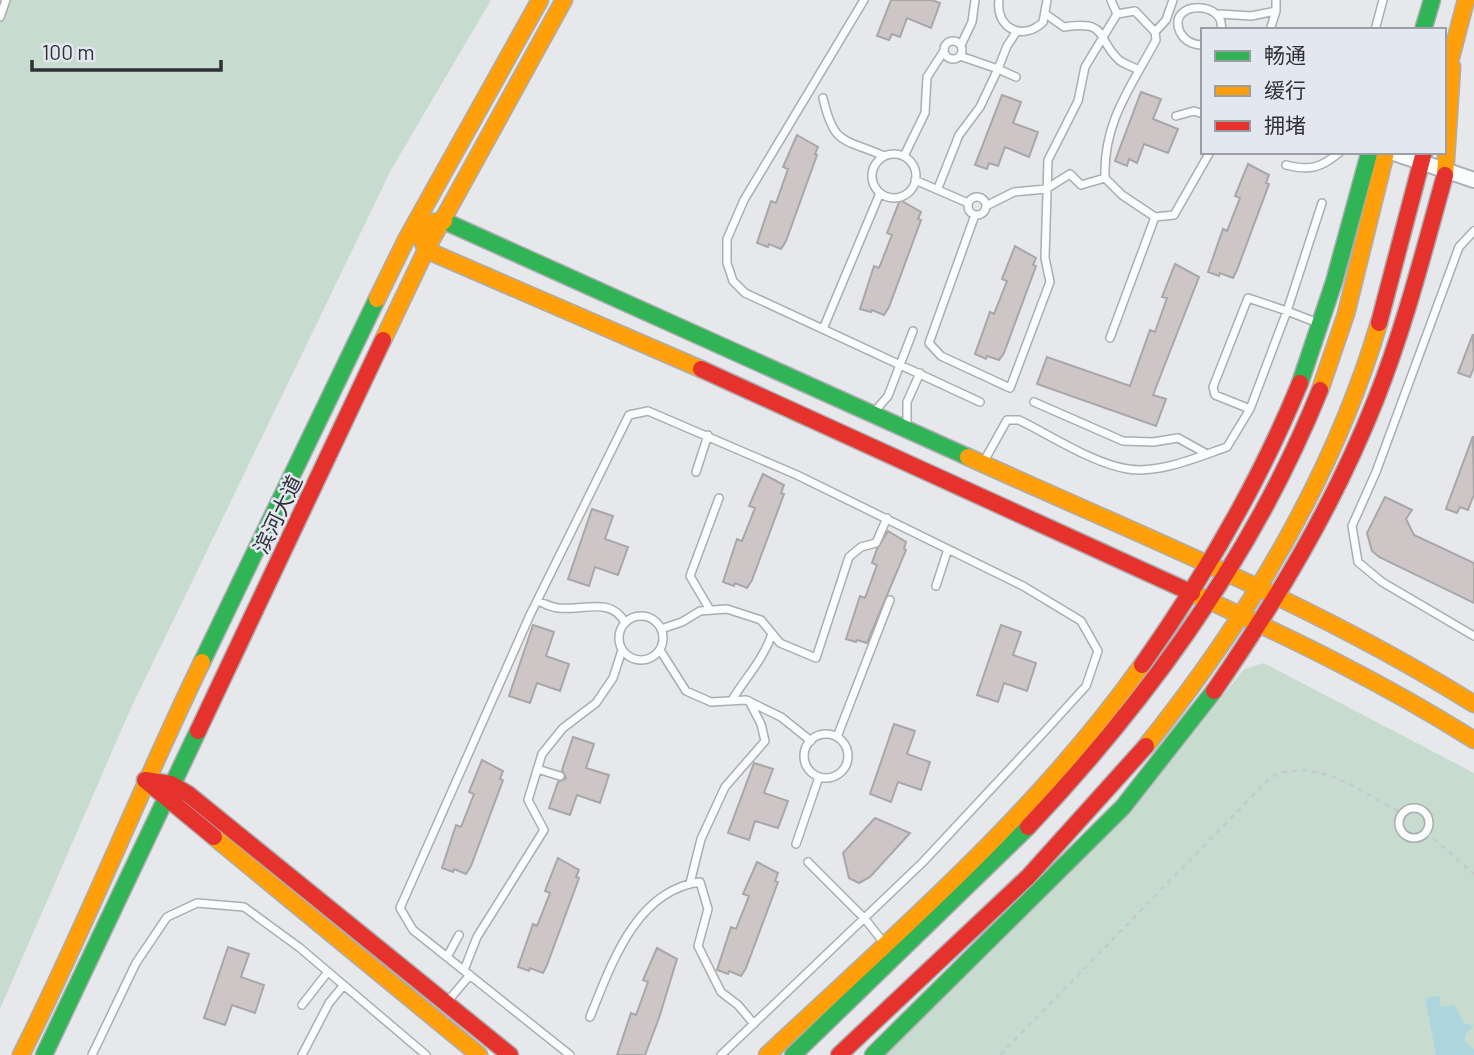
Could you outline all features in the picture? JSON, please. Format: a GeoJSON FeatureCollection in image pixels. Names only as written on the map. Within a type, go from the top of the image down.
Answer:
{"type":"FeatureCollection","features":[{"type":"Feature","properties":{"kind":"street","name":"滨河大道"},"geometry":{"type":"LineString","coordinates":[[21,1055],[58,981],[145,779],[415,224],[540,0]]}},
{"type":"Feature","properties":{"kind":"street","name":"滨河大道"},"geometry":{"type":"LineString","coordinates":[[44,1055],[426,250],[564,0]]}},
{"type":"Feature","properties":{"kind":"street"},"geometry":{"type":"LineString","coordinates":[[1415,28],[1422,0]]}},
{"type":"Feature","properties":{"kind":"street"},"geometry":{"type":"LineString","coordinates":[[1424,28],[1432,0]]}},
{"type":"Feature","properties":{"kind":"street"},"geometry":{"type":"LineString","coordinates":[[873,1055],[1123,807],[1214,691],[1278,598],[1327,508],[1376,399],[1413,291],[1446,170],[1453,56],[1466,0]]}},
{"type":"Feature","properties":{"kind":"street"},"geometry":{"type":"LineString","coordinates":[[1446,78],[1474,0]]}},
{"type":"Feature","properties":{"kind":"street"},"geometry":{"type":"LineString","coordinates":[[1379,154],[1422,157],[1446,170],[1474,180]]}},
{"type":"Feature","properties":{"kind":"street"},"geometry":{"type":"LineString","coordinates":[[767,1055],[884,944],[1065,764],[1142,667],[1244,502],[1290,407],[1322,325],[1379,154]]}},
{"type":"Feature","properties":{"kind":"street"},"geometry":{"type":"LineString","coordinates":[[793,1055],[1074,778],[1129,713],[1209,599],[1248,537],[1313,406],[1346,313],[1379,154]]}},
{"type":"Feature","properties":{"kind":"street"},"geometry":{"type":"LineString","coordinates":[[839,1055],[1027,878],[1091,811],[1159,730],[1259,590],[1283,549],[1346,420],[1381,321],[1422,157]]}},
{"type":"Feature","properties":{"kind":"street"},"geometry":{"type":"LineString","coordinates":[[1474,704],[1415,667],[1278,598],[873,414],[442,220],[415,224],[426,250],[699,368],[1242,614],[1398,692],[1474,740]]}},
{"type":"Feature","properties":{"kind":"street"},"geometry":{"type":"LineString","coordinates":[[145,779],[168,791],[510,1055]]}},
{"type":"Feature","properties":{"kind":"street"},"geometry":{"type":"LineString","coordinates":[[168,791],[479,1055]]}},
{"type":"Feature","properties":{"kind":"lane"},"geometry":{"type":"LineString","coordinates":[[0,17],[6,0]]}},
{"type":"Feature","properties":{"kind":"lane"},"geometry":{"type":"LineString","coordinates":[[864,0],[744,200],[727,239],[727,263],[733,281],[745,293],[980,402]]}},
{"type":"Feature","properties":{"kind":"lane"},"geometry":{"type":"LineString","coordinates":[[960,56],[961,45],[972,22],[975,0]]}},
{"type":"Feature","properties":{"kind":"lane"},"geometry":{"type":"LineString","coordinates":[[999,0],[1000,18],[1005,25],[1017,31],[1037,28],[1047,15],[1047,0]]}},
{"type":"Feature","properties":{"kind":"lane"},"geometry":{"type":"LineString","coordinates":[[1111,0],[1117,14]]}},
{"type":"Feature","properties":{"kind":"lane"},"geometry":{"type":"LineString","coordinates":[[1155,32],[1166,20],[1174,0],[1184,9]]}},
{"type":"Feature","properties":{"kind":"lane"},"geometry":{"type":"LineString","coordinates":[[1271,28],[1276,0]]}},
{"type":"Feature","properties":{"kind":"lane"},"geometry":{"type":"LineString","coordinates":[[1376,28],[1383,0]]}},
{"type":"Feature","properties":{"kind":"lane"},"geometry":{"type":"LineString","coordinates":[[1201,45],[1193,44],[1182,36],[1178,21],[1184,9],[1204,2],[1220,14],[1251,16],[1276,11]]}},
{"type":"Feature","properties":{"kind":"lane"},"geometry":{"type":"LineString","coordinates":[[1117,14],[1135,11],[1155,32],[1156,40],[1125,90],[1114,118],[1104,155],[1105,178],[1122,195],[1155,217],[1174,215],[1209,154]]}},
{"type":"Feature","properties":{"kind":"lane"},"geometry":{"type":"LineString","coordinates":[[975,215],[929,343],[940,356],[1010,388],[1050,282],[1045,258],[1048,160],[1077,101],[1085,67],[1117,14]]}},
{"type":"Feature","properties":{"kind":"lane"},"geometry":{"type":"LineString","coordinates":[[1220,14],[1221,28]]}},
{"type":"Feature","properties":{"kind":"lane"},"geometry":{"type":"LineString","coordinates":[[1047,15],[1064,27],[1083,24],[1097,29],[1119,60],[1139,70]]}},
{"type":"Feature","properties":{"kind":"lane"},"geometry":{"type":"LineString","coordinates":[[938,188],[959,135],[980,107],[1007,46],[1017,31]]}},
{"type":"Feature","properties":{"kind":"lane"},"geometry":{"type":"LineString","coordinates":[[904,156],[925,113],[927,77],[951,41],[961,45]]}},
{"type":"Feature","properties":{"kind":"lane"},"geometry":{"type":"LineString","coordinates":[[944,51],[952,59],[960,56],[1016,77]]}},
{"type":"Feature","properties":{"kind":"lane"},"geometry":{"type":"LineString","coordinates":[[823,98],[830,127],[848,142],[884,156],[904,156],[914,166],[913,187],[901,197],[880,193]]}},
{"type":"Feature","properties":{"kind":"lane"},"geometry":{"type":"LineString","coordinates":[[1176,116],[1194,111],[1201,113]]}},
{"type":"Feature","properties":{"kind":"lane"},"geometry":{"type":"LineString","coordinates":[[1286,165],[1306,170],[1325,165],[1338,154]]}},
{"type":"Feature","properties":{"kind":"lane"},"geometry":{"type":"LineString","coordinates":[[823,329],[880,193],[872,173],[884,156]]}},
{"type":"Feature","properties":{"kind":"lane"},"geometry":{"type":"LineString","coordinates":[[975,215],[981,214],[986,206],[1014,192],[1046,189],[1070,174],[1081,185],[1105,178]]}},
{"type":"Feature","properties":{"kind":"lane"},"geometry":{"type":"LineString","coordinates":[[915,180],[968,203]]}},
{"type":"Feature","properties":{"kind":"lane"},"geometry":{"type":"LineString","coordinates":[[975,215],[968,209],[971,198],[980,197],[986,206]]}},
{"type":"Feature","properties":{"kind":"lane"},"geometry":{"type":"LineString","coordinates":[[982,464],[1007,419],[1019,420],[1128,469],[1167,466],[1227,447],[1250,409],[1287,311],[1322,203]]}},
{"type":"Feature","properties":{"kind":"lane"},"geometry":{"type":"LineString","coordinates":[[1110,338],[1155,217]]}},
{"type":"Feature","properties":{"kind":"lane"},"geometry":{"type":"LineString","coordinates":[[1474,231],[1459,247],[1376,472],[1352,526],[1358,562],[1382,582],[1474,636]]}},
{"type":"Feature","properties":{"kind":"lane"},"geometry":{"type":"LineString","coordinates":[[1250,409],[1215,395],[1213,387],[1248,298],[1322,325]]}},
{"type":"Feature","properties":{"kind":"lane"},"geometry":{"type":"LineString","coordinates":[[873,414],[888,396],[913,331]]}},
{"type":"Feature","properties":{"kind":"lane"},"geometry":{"type":"LineString","coordinates":[[907,430],[906,402],[920,373]]}},
{"type":"Feature","properties":{"kind":"lane"},"geometry":{"type":"LineString","coordinates":[[1034,402],[1123,442],[1153,442],[1178,438],[1207,454]]}},
{"type":"Feature","properties":{"kind":"lane"},"geometry":{"type":"LineString","coordinates":[[570,1055],[413,930],[400,908],[537,601],[629,415],[648,411],[708,435],[1023,586],[1081,621],[1098,651],[1086,686],[923,862],[721,1055]]}},
{"type":"Feature","properties":{"kind":"lane"},"geometry":{"type":"LineString","coordinates":[[696,472],[708,435]]}},
{"type":"Feature","properties":{"kind":"lane"},"geometry":{"type":"LineString","coordinates":[[710,610],[690,576],[719,498]]}},
{"type":"Feature","properties":{"kind":"lane"},"geometry":{"type":"LineString","coordinates":[[661,629],[682,622],[700,611],[727,609],[761,620],[780,643],[816,658],[849,557],[862,547],[876,543],[887,519]]}},
{"type":"Feature","properties":{"kind":"lane"},"geometry":{"type":"LineString","coordinates":[[936,586],[948,549]]}},
{"type":"Feature","properties":{"kind":"lane"},"geometry":{"type":"LineString","coordinates":[[837,737],[890,600]]}},
{"type":"Feature","properties":{"kind":"lane"},"geometry":{"type":"LineString","coordinates":[[446,1003],[467,972],[477,937],[544,830],[528,800],[542,754],[564,727],[596,703],[613,678],[622,650],[619,636],[625,623],[622,616],[609,608],[587,605],[559,608],[537,601]]}},
{"type":"Feature","properties":{"kind":"lane"},"geometry":{"type":"LineString","coordinates":[[625,623],[645,617],[661,629]]}},
{"type":"Feature","properties":{"kind":"lane"},"geometry":{"type":"LineString","coordinates":[[661,629],[660,650],[686,691],[711,702],[749,701],[781,718],[811,741]]}},
{"type":"Feature","properties":{"kind":"lane"},"geometry":{"type":"LineString","coordinates":[[732,700],[743,681],[753,673],[772,634]]}},
{"type":"Feature","properties":{"kind":"lane"},"geometry":{"type":"LineString","coordinates":[[622,650],[634,659],[641,660],[660,650]]}},
{"type":"Feature","properties":{"kind":"lane"},"geometry":{"type":"LineString","coordinates":[[690,883],[701,839],[725,787],[765,741],[761,724],[749,701]]}},
{"type":"Feature","properties":{"kind":"lane"},"geometry":{"type":"LineString","coordinates":[[823,734],[837,737],[846,747],[848,761],[834,777],[819,777],[805,761],[805,754],[811,741],[823,734]]}},
{"type":"Feature","properties":{"kind":"lane"},"geometry":{"type":"LineString","coordinates":[[537,769],[560,776]]}},
{"type":"Feature","properties":{"kind":"lane"},"geometry":{"type":"LineString","coordinates":[[796,844],[819,777]]}},
{"type":"Feature","properties":{"kind":"lane"},"geometry":{"type":"LineString","coordinates":[[1412,808],[1422,810],[1428,818],[1426,832],[1418,838],[1405,835],[1399,822],[1403,813],[1412,808]]}},
{"type":"Feature","properties":{"kind":"lane"},"geometry":{"type":"LineString","coordinates":[[808,862],[865,919],[895,957]]}},
{"type":"Feature","properties":{"kind":"lane"},"geometry":{"type":"LineString","coordinates":[[590,1017],[617,951],[647,910],[681,884],[700,882],[708,909],[698,946],[721,992],[738,1005],[754,1024]]}},
{"type":"Feature","properties":{"kind":"lane"},"geometry":{"type":"LineString","coordinates":[[92,1055],[136,963],[167,917],[197,903],[244,907],[300,948],[426,1055]]}},
{"type":"Feature","properties":{"kind":"lane"},"geometry":{"type":"LineString","coordinates":[[447,957],[459,935]]}},
{"type":"Feature","properties":{"kind":"lane"},"geometry":{"type":"LineString","coordinates":[[302,1005],[327,973]]}},
{"type":"Feature","properties":{"kind":"lane"},"geometry":{"type":"LineString","coordinates":[[302,1055],[329,1003],[343,986]]}},
{"type":"Feature","properties":{"kind":"path"},"geometry":{"type":"LineString","coordinates":[[1000,1055],[1270,777],[1289,768],[1329,774],[1403,813]]}},
{"type":"Feature","properties":{"kind":"path"},"geometry":{"type":"LineString","coordinates":[[1426,832],[1473,873]]}},
{"type":"Feature","properties":{"kind":"path"},"geometry":{"type":"LineString","coordinates":[[1473,873],[1474,867]]}},
{"type":"Feature","properties":{"kind":"green space"},"geometry":{"type":"Polygon","coordinates":[[[0,0],[491,0],[391,170],[131,708],[0,1009],[0,0]]]}},
{"type":"Feature","properties":{"kind":"green space"},"geometry":{"type":"Polygon","coordinates":[[[1264,663],[1474,773],[1474,1055],[885,1055],[1138,803],[1244,669],[1264,663]]]}},
{"type":"Feature","properties":{"kind":"water"},"geometry":{"type":"Polygon","coordinates":[[[1440,996],[1440,1007],[1454,1005],[1465,1024],[1474,1025],[1465,1035],[1465,1042],[1474,1049],[1474,1055],[1436,1055],[1425,998],[1440,996]]]}},
{"type":"Feature","properties":{"kind":"building"},"geometry":{"type":"Polygon","coordinates":[[[891,0],[932,0],[940,3],[931,28],[907,18],[900,37],[892,34],[889,40],[877,36],[891,0]]]}},
{"type":"Feature","properties":{"kind":"building"},"geometry":{"type":"Polygon","coordinates":[[[1141,92],[1161,99],[1153,119],[1178,129],[1168,153],[1144,144],[1137,163],[1129,159],[1127,166],[1115,161],[1141,92]]]}},
{"type":"Feature","properties":{"kind":"building"},"geometry":{"type":"Polygon","coordinates":[[[1002,95],[1021,102],[1013,123],[1038,132],[1029,157],[1005,147],[998,166],[989,163],[987,169],[975,165],[1002,95]]]}},
{"type":"Feature","properties":{"kind":"building"},"geometry":{"type":"Polygon","coordinates":[[[797,135],[818,147],[815,154],[817,155],[786,241],[781,249],[769,244],[768,247],[757,243],[771,201],[776,203],[788,169],[783,167],[797,135]]]}},
{"type":"Feature","properties":{"kind":"building"},"geometry":{"type":"Polygon","coordinates":[[[1248,164],[1269,175],[1266,183],[1269,184],[1233,278],[1220,273],[1219,276],[1208,272],[1223,229],[1227,231],[1240,198],[1235,196],[1248,164]]]}},
{"type":"Feature","properties":{"kind":"building"},"geometry":{"type":"Polygon","coordinates":[[[900,200],[921,212],[918,219],[921,220],[884,315],[860,309],[874,266],[879,268],[892,235],[887,233],[900,200]]]}},
{"type":"Feature","properties":{"kind":"building"},"geometry":{"type":"Polygon","coordinates":[[[1015,246],[1036,258],[1033,265],[1036,266],[1004,353],[999,360],[987,356],[986,359],[975,354],[990,312],[994,314],[1007,281],[1002,279],[1015,246]]]}},
{"type":"Feature","properties":{"kind":"building"},"geometry":{"type":"Polygon","coordinates":[[[1175,264],[1199,277],[1153,395],[1166,399],[1156,426],[1037,384],[1047,357],[1130,386],[1150,330],[1155,332],[1167,298],[1162,297],[1175,264]]]}},
{"type":"Feature","properties":{"kind":"building"},"geometry":{"type":"Polygon","coordinates":[[[1473,334],[1474,367],[1470,377],[1458,373],[1473,334]]]}},
{"type":"Feature","properties":{"kind":"building"},"geometry":{"type":"Polygon","coordinates":[[[1473,436],[1474,494],[1468,510],[1460,507],[1457,513],[1446,509],[1473,436]]]}},
{"type":"Feature","properties":{"kind":"building"},"geometry":{"type":"Polygon","coordinates":[[[763,474],[784,485],[781,493],[784,494],[752,580],[747,588],[735,583],[734,586],[723,582],[737,539],[742,541],[755,508],[749,506],[763,474]]]}},
{"type":"Feature","properties":{"kind":"building"},"geometry":{"type":"Polygon","coordinates":[[[1385,497],[1412,510],[1406,519],[1414,535],[1474,563],[1474,603],[1379,557],[1372,551],[1367,533],[1385,497]]]}},
{"type":"Feature","properties":{"kind":"building"},"geometry":{"type":"Polygon","coordinates":[[[592,509],[613,516],[605,539],[628,547],[618,575],[595,567],[589,586],[568,579],[592,509]]]}},
{"type":"Feature","properties":{"kind":"building"},"geometry":{"type":"Polygon","coordinates":[[[888,531],[906,542],[906,550],[867,643],[846,639],[860,596],[865,598],[877,565],[872,563],[877,549],[888,531]]]}},
{"type":"Feature","properties":{"kind":"building"},"geometry":{"type":"Polygon","coordinates":[[[533,625],[554,632],[546,656],[569,664],[560,691],[537,683],[530,703],[509,696],[533,625]]]}},
{"type":"Feature","properties":{"kind":"building"},"geometry":{"type":"Polygon","coordinates":[[[1001,625],[1021,632],[1013,655],[1036,663],[1027,691],[1004,683],[998,702],[977,695],[1001,625]]]}},
{"type":"Feature","properties":{"kind":"building"},"geometry":{"type":"Polygon","coordinates":[[[894,724],[915,731],[907,754],[930,762],[921,790],[898,782],[891,802],[870,794],[894,724]]]}},
{"type":"Feature","properties":{"kind":"building"},"geometry":{"type":"Polygon","coordinates":[[[573,737],[594,744],[586,768],[609,775],[600,803],[577,795],[570,815],[549,808],[558,782],[566,778],[562,770],[573,737]]]}},
{"type":"Feature","properties":{"kind":"building"},"geometry":{"type":"Polygon","coordinates":[[[482,760],[503,771],[500,779],[503,780],[471,866],[466,874],[454,869],[453,872],[442,868],[456,825],[461,827],[474,794],[469,792],[482,760]]]}},
{"type":"Feature","properties":{"kind":"building"},"geometry":{"type":"Polygon","coordinates":[[[754,763],[773,769],[764,793],[788,801],[778,828],[755,821],[749,840],[728,833],[754,763]]]}},
{"type":"Feature","properties":{"kind":"building"},"geometry":{"type":"Polygon","coordinates":[[[875,818],[910,833],[870,877],[859,883],[849,878],[843,853],[875,818]]]}},
{"type":"Feature","properties":{"kind":"building"},"geometry":{"type":"Polygon","coordinates":[[[558,858],[579,870],[576,877],[579,878],[543,973],[530,968],[529,971],[518,967],[533,924],[537,926],[550,893],[545,891],[558,858]]]}},
{"type":"Feature","properties":{"kind":"building"},"geometry":{"type":"Polygon","coordinates":[[[757,862],[778,873],[775,881],[778,882],[746,968],[741,976],[729,971],[728,974],[717,970],[731,927],[736,929],[749,896],[743,894],[757,862]]]}},
{"type":"Feature","properties":{"kind":"building"},"geometry":{"type":"Polygon","coordinates":[[[228,947],[249,954],[241,977],[264,985],[255,1013],[232,1005],[225,1025],[204,1018],[228,947]]]}},
{"type":"Feature","properties":{"kind":"building"},"geometry":{"type":"Polygon","coordinates":[[[657,948],[677,959],[659,1018],[645,1055],[617,1055],[631,1013],[636,1015],[648,982],[643,980],[657,948]]]}},
{"type":"Feature","properties":{"kind":"traffic: fast"},"geometry":{"type":"LineString","coordinates":[[1424,28],[1432,0]]}},
{"type":"Feature","properties":{"kind":"traffic: fast"},"geometry":{"type":"LineString","coordinates":[[1300,383],[1334,282],[1369,154]]}},
{"type":"Feature","properties":{"kind":"traffic: fast"},"geometry":{"type":"LineString","coordinates":[[444,221],[968,457]]}},
{"type":"Feature","properties":{"kind":"traffic: fast"},"geometry":{"type":"LineString","coordinates":[[202,662],[377,299]]}},
{"type":"Feature","properties":{"kind":"traffic: fast"},"geometry":{"type":"LineString","coordinates":[[873,1055],[1123,807],[1214,691]]}},
{"type":"Feature","properties":{"kind":"traffic: fast"},"geometry":{"type":"LineString","coordinates":[[44,1055],[198,731]]}},
{"type":"Feature","properties":{"kind":"traffic: fast"},"geometry":{"type":"LineString","coordinates":[[793,1055],[1028,827]]}},
{"type":"Feature","properties":{"kind":"traffic: slow"},"geometry":{"type":"LineString","coordinates":[[377,299],[406,240],[540,0]]}},
{"type":"Feature","properties":{"kind":"traffic: slow"},"geometry":{"type":"LineString","coordinates":[[383,340],[426,250],[564,0]]}},
{"type":"Feature","properties":{"kind":"traffic: slow"},"geometry":{"type":"LineString","coordinates":[[1446,76],[1466,0]]}},
{"type":"Feature","properties":{"kind":"traffic: slow"},"geometry":{"type":"LineString","coordinates":[[1445,175],[1452,67]]}},
{"type":"Feature","properties":{"kind":"traffic: slow"},"geometry":{"type":"LineString","coordinates":[[1320,390],[1346,314],[1386,154]]}},
{"type":"Feature","properties":{"kind":"traffic: slow"},"geometry":{"type":"LineString","coordinates":[[444,221],[415,224],[426,250],[701,369]]}},
{"type":"Feature","properties":{"kind":"traffic: slow"},"geometry":{"type":"LineString","coordinates":[[1146,746],[1219,649],[1283,545],[1312,492],[1337,437],[1360,381],[1379,323]]}},
{"type":"Feature","properties":{"kind":"traffic: slow"},"geometry":{"type":"LineString","coordinates":[[968,457],[1289,602],[1414,668],[1474,704]]}},
{"type":"Feature","properties":{"kind":"traffic: slow"},"geometry":{"type":"LineString","coordinates":[[1192,593],[1336,662],[1474,740]]}},
{"type":"Feature","properties":{"kind":"traffic: slow"},"geometry":{"type":"LineString","coordinates":[[21,1055],[202,662]]}},
{"type":"Feature","properties":{"kind":"traffic: slow"},"geometry":{"type":"LineString","coordinates":[[767,1055],[916,917],[1012,821],[1058,771],[1142,665]]}},
{"type":"Feature","properties":{"kind":"traffic: slow"},"geometry":{"type":"LineString","coordinates":[[214,837],[479,1055]]}},
{"type":"Feature","properties":{"kind":"traffic: jam"},"geometry":{"type":"LineString","coordinates":[[1379,323],[1423,154]]}},
{"type":"Feature","properties":{"kind":"traffic: jam"},"geometry":{"type":"LineString","coordinates":[[1214,691],[1303,550],[1360,438],[1396,344],[1445,175]]}},
{"type":"Feature","properties":{"kind":"traffic: jam"},"geometry":{"type":"LineString","coordinates":[[198,731],[383,340]]}},
{"type":"Feature","properties":{"kind":"traffic: jam"},"geometry":{"type":"LineString","coordinates":[[701,369],[1192,593]]}},
{"type":"Feature","properties":{"kind":"traffic: jam"},"geometry":{"type":"LineString","coordinates":[[1142,665],[1229,528],[1267,457],[1300,383]]}},
{"type":"Feature","properties":{"kind":"traffic: jam"},"geometry":{"type":"LineString","coordinates":[[1028,827],[1115,728],[1195,622],[1264,509],[1320,390]]}},
{"type":"Feature","properties":{"kind":"traffic: jam"},"geometry":{"type":"LineString","coordinates":[[839,1055],[1028,877],[1146,746]]}},
{"type":"Feature","properties":{"kind":"traffic: jam"},"geometry":{"type":"LineString","coordinates":[[214,837],[145,780],[171,784],[188,794],[510,1055]]}}]}
